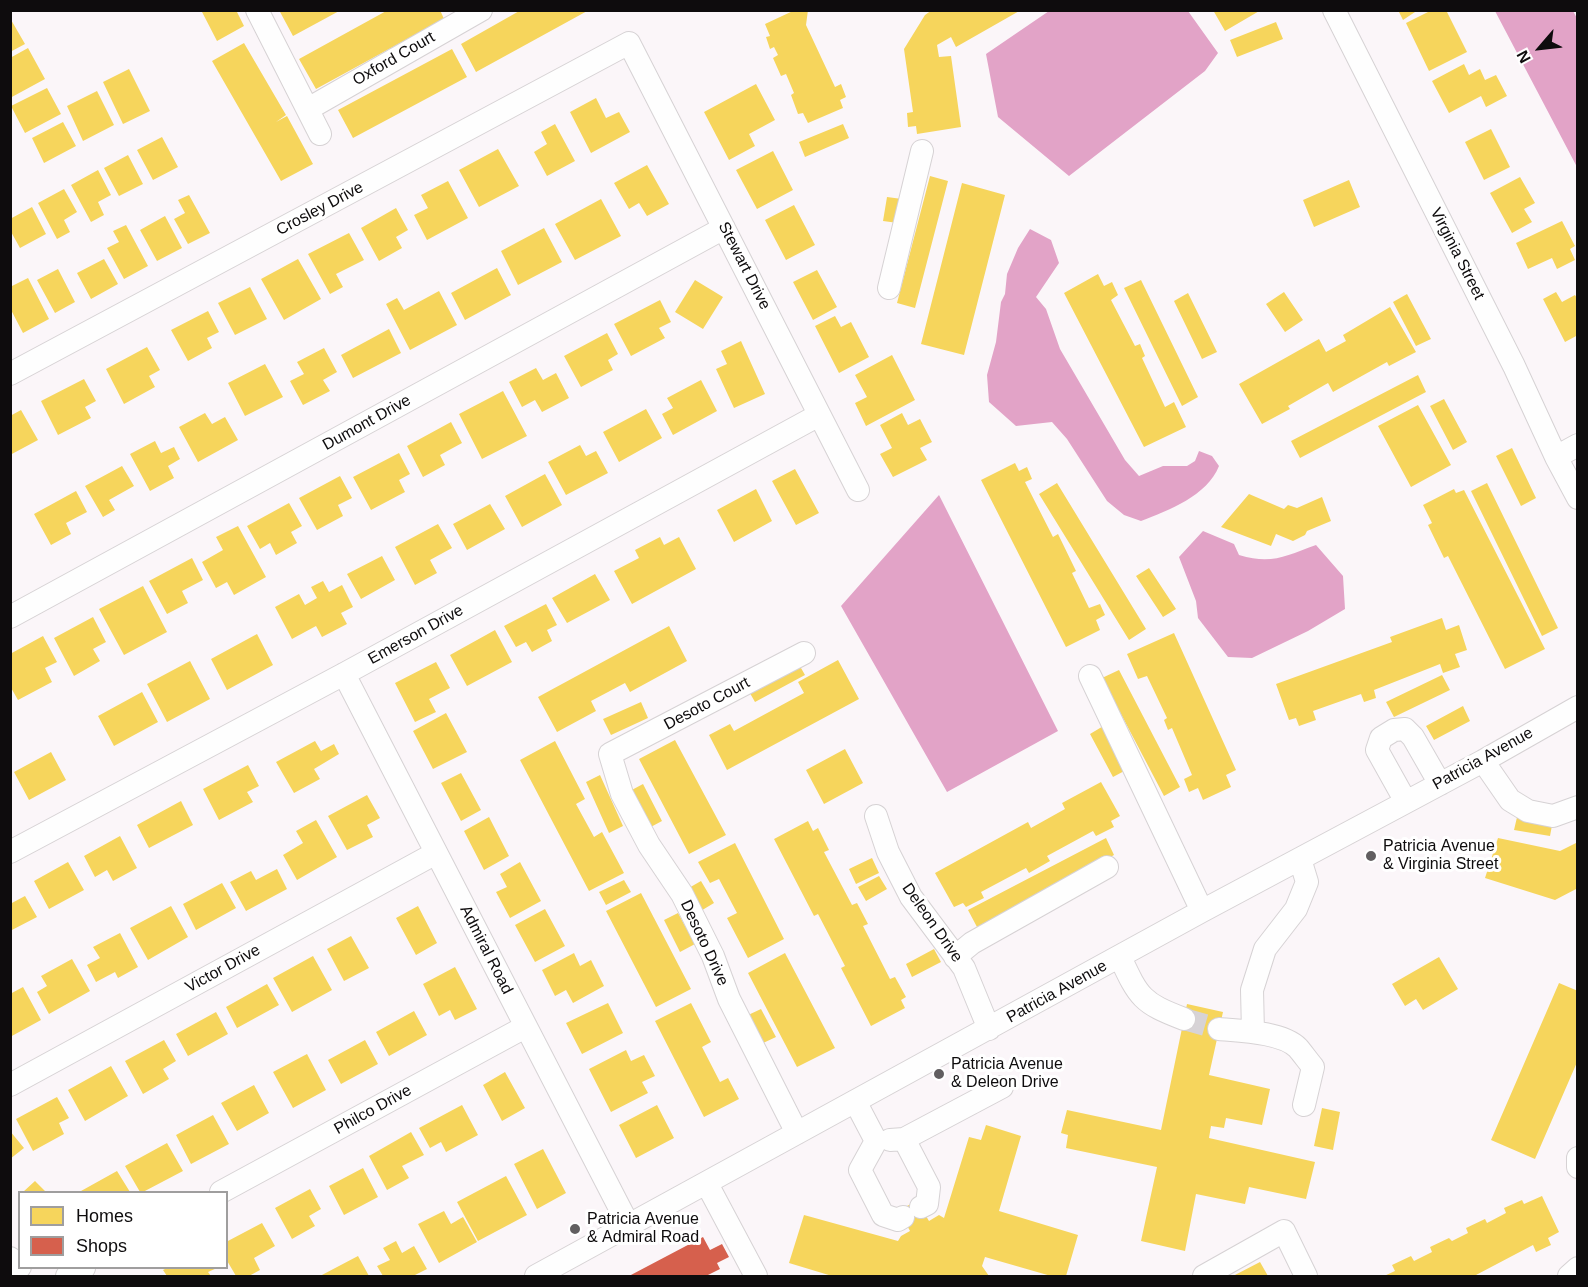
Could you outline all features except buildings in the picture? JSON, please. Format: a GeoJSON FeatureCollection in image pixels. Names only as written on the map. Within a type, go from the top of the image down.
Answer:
{"type":"FeatureCollection","features":[{"type":"Feature","properties":{"kind":"street"},"geometry":{"type":"LineString","coordinates":[[257,10],[320,134]]}},
{"type":"Feature","properties":{"kind":"street","name":"Oxford Court"},"geometry":{"type":"LineString","coordinates":[[308,110],[481,10]]}},
{"type":"Feature","properties":{"kind":"street","name":"Virginia Street"},"geometry":{"type":"LineString","coordinates":[[1334,10],[1578,498]]}},
{"type":"Feature","properties":{"kind":"street","name":"Stewart Drive"},"geometry":{"type":"LineString","coordinates":[[629,43],[858,490]]}},
{"type":"Feature","properties":{"kind":"street","name":"Crosley Drive"},"geometry":{"type":"LineString","coordinates":[[10,374],[629,43]]}},
{"type":"Feature","properties":{"kind":"street"},"geometry":{"type":"LineString","coordinates":[[890,288],[922,151]]}},
{"type":"Feature","properties":{"kind":"street","name":"Dumont Drive"},"geometry":{"type":"LineString","coordinates":[[10,617],[724,228]]}},
{"type":"Feature","properties":{"kind":"street","name":"Emerson Drive"},"geometry":{"type":"LineString","coordinates":[[10,852],[344,674],[819,414]]}},
{"type":"Feature","properties":{"kind":"street"},"geometry":{"type":"LineString","coordinates":[[1556,457],[1578,445]]}},
{"type":"Feature","properties":{"kind":"street","name":"Desoto Court"},"geometry":{"type":"LineString","coordinates":[[610,754],[804,653]]}},
{"type":"Feature","properties":{"kind":"street","name":"Admiral Road"},"geometry":{"type":"LineString","coordinates":[[344,674],[629,1226]]}},
{"type":"Feature","properties":{"kind":"street"},"geometry":{"type":"LineString","coordinates":[[1090,676],[1203,911]]}},
{"type":"Feature","properties":{"kind":"street","name":"Patricia Avenue"},"geometry":{"type":"LineString","coordinates":[[537,1276],[1578,707]]}},
{"type":"Feature","properties":{"kind":"street"},"geometry":{"type":"LineString","coordinates":[[1406,802],[1377,750],[1381,738],[1394,730],[1405,729],[1413,737],[1440,783]]}},
{"type":"Feature","properties":{"kind":"street","name":"Desoto Drive"},"geometry":{"type":"LineString","coordinates":[[610,754],[622,794],[649,845],[682,894],[713,956],[729,999],[797,1133]]}},
{"type":"Feature","properties":{"kind":"street"},"geometry":{"type":"LineString","coordinates":[[1483,760],[1510,800],[1528,811],[1553,816],[1578,807]]}},
{"type":"Feature","properties":{"kind":"street","name":"Deleon Drive"},"geometry":{"type":"LineString","coordinates":[[876,816],[888,852],[911,897],[964,968],[989,1029]]}},
{"type":"Feature","properties":{"kind":"street","name":"Victor Drive"},"geometry":{"type":"LineString","coordinates":[[10,1084],[436,853]]}},
{"type":"Feature","properties":{"kind":"street"},"geometry":{"type":"LineString","coordinates":[[1253,1032],[1252,990],[1265,949],[1296,909],[1307,882],[1300,859]]}},
{"type":"Feature","properties":{"kind":"street"},"geometry":{"type":"LineString","coordinates":[[955,957],[972,943],[1107,867]]}},
{"type":"Feature","properties":{"kind":"street"},"geometry":{"type":"LineString","coordinates":[[1120,957],[1133,985],[1142,997],[1156,1008],[1184,1019]]}},
{"type":"Feature","properties":{"kind":"street","name":"Philco Drive"},"geometry":{"type":"LineString","coordinates":[[223,1191],[525,1026]]}},
{"type":"Feature","properties":{"kind":"street"},"geometry":{"type":"LineString","coordinates":[[1219,1029],[1253,1032],[1288,1041],[1297,1047],[1312,1067],[1304,1105]]}},
{"type":"Feature","properties":{"kind":"street"},"geometry":{"type":"LineString","coordinates":[[876,1141],[904,1139],[1002,1087]]}},
{"type":"Feature","properties":{"kind":"street"},"geometry":{"type":"LineString","coordinates":[[855,1101],[876,1141]]}},
{"type":"Feature","properties":{"kind":"street"},"geometry":{"type":"LineString","coordinates":[[876,1141],[860,1170],[883,1215],[898,1220],[927,1204],[929,1187],[904,1139]]}},
{"type":"Feature","properties":{"kind":"street"},"geometry":{"type":"LineString","coordinates":[[1578,1158],[1578,1167]]}},
{"type":"Feature","properties":{"kind":"street"},"geometry":{"type":"LineString","coordinates":[[707,1184],[753,1275]]}},
{"type":"Feature","properties":{"kind":"street"},"geometry":{"type":"LineString","coordinates":[[1204,1276],[1284,1231],[1306,1276]]}},
{"type":"Feature","properties":{"kind":"street"},"geometry":{"type":"LineString","coordinates":[[1569,1276],[1578,1268]]}},
{"type":"Feature","properties":{"kind":"street"},"geometry":{"type":"LineString","coordinates":[[67,1276],[82,1269]]}},
{"type":"Feature","properties":{"kind":"shaded area"},"geometry":{"type":"Polygon","coordinates":[[[1049,11],[1188,11],[1218,53],[1205,71],[1069,176],[998,117],[986,54],[1049,11]]]}},
{"type":"Feature","properties":{"kind":"shaded area"},"geometry":{"type":"Polygon","coordinates":[[[1495,11],[1573,11],[1578,20],[1577,167],[1495,11]]]}},
{"type":"Feature","properties":{"kind":"shaded area"},"geometry":{"type":"Polygon","coordinates":[[[1030,229],[1051,240],[1059,263],[1036,297],[1046,309],[1060,349],[1125,460],[1139,476],[1163,466],[1187,466],[1195,461],[1199,451],[1212,456],[1219,466],[1206,486],[1186,501],[1141,521],[1124,515],[1107,501],[1067,439],[1052,422],[1016,426],[989,402],[987,375],[996,342],[1007,274],[1018,248],[1030,229]]]}},
{"type":"Feature","properties":{"kind":"shaded area"},"geometry":{"type":"Polygon","coordinates":[[[939,495],[1058,731],[947,792],[841,606],[939,495]]]}},
{"type":"Feature","properties":{"kind":"shaded area"},"geometry":{"type":"Polygon","coordinates":[[[1203,531],[1234,544],[1239,555],[1251,558],[1278,558],[1316,545],[1343,576],[1345,609],[1308,631],[1252,658],[1228,657],[1198,618],[1196,601],[1179,557],[1203,531]]]}},
{"type":"Feature","properties":{"kind":"tunnel"},"geometry":{"type":"LineString","coordinates":[[1184,1019],[1219,1029]]}},
{"type":"Feature","properties":{"kind":"place","name":"Patricia Avenue & Virginia Street"},"geometry":{"type":"Point","coordinates":[1371,856]}},
{"type":"Feature","properties":{"kind":"place","name":"Patricia Avenue & Deleon Drive"},"geometry":{"type":"Point","coordinates":[939,1074]}},
{"type":"Feature","properties":{"kind":"place","name":"Patricia Avenue & Admiral Road"},"geometry":{"type":"Point","coordinates":[575,1229]}}]}
